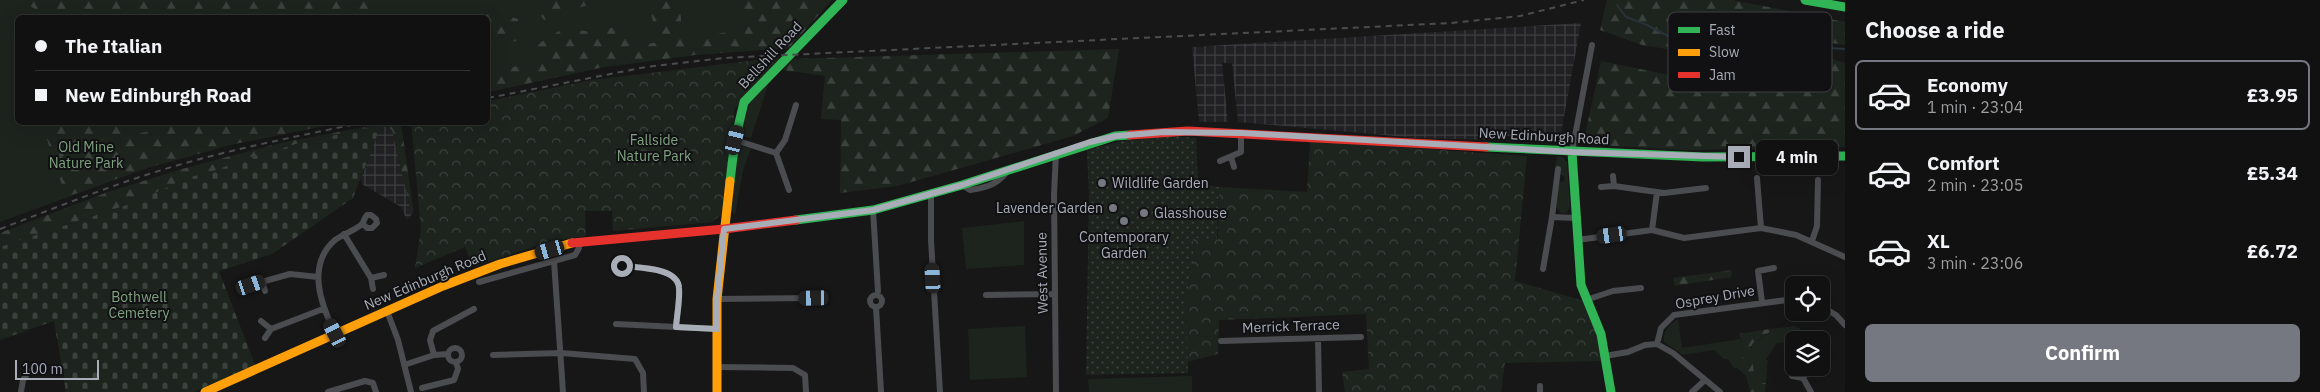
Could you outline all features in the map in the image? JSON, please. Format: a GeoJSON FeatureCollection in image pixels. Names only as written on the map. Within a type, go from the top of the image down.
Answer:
{"type":"FeatureCollection","features":[{"type":"Feature","properties":{"kind":"main road","name":"Bellshill Road"},"geometry":{"type":"LineString","coordinates":[[717,392],[717,299],[735,140],[744,102],[843,0]]}},
{"type":"Feature","properties":{"kind":"main road"},"geometry":{"type":"LineString","coordinates":[[1805,0],[1845,8]]}},
{"type":"Feature","properties":{"kind":"main road","name":"New Edinburgh Road"},"geometry":{"type":"LineString","coordinates":[[205,392],[335,333],[500,264],[579,241],[724,229],[873,210],[962,185],[1056,153],[1116,136],[1188,131],[1572,152],[1703,157],[1845,156]]}},
{"type":"Feature","properties":{"kind":"main road"},"geometry":{"type":"LineString","coordinates":[[1572,152],[1581,285],[1601,334],[1611,392]]}},
{"type":"Feature","properties":{"kind":"street"},"geometry":{"type":"LineString","coordinates":[[1572,152],[1592,45]]}},
{"type":"Feature","properties":{"kind":"street"},"geometry":{"type":"LineString","coordinates":[[776,153],[785,140],[796,104]]}},
{"type":"Feature","properties":{"kind":"street"},"geometry":{"type":"LineString","coordinates":[[1220,161],[1231,158],[1241,152],[1242,133]]}},
{"type":"Feature","properties":{"kind":"street"},"geometry":{"type":"LineString","coordinates":[[735,140],[776,153]]}},
{"type":"Feature","properties":{"kind":"street"},"geometry":{"type":"LineString","coordinates":[[776,153],[788,190]]}},
{"type":"Feature","properties":{"kind":"street","name":"West Avenue"},"geometry":{"type":"LineString","coordinates":[[1056,153],[1054,195],[1056,392]]}},
{"type":"Feature","properties":{"kind":"street"},"geometry":{"type":"LineString","coordinates":[[1231,158],[1234,167]]}},
{"type":"Feature","properties":{"kind":"street"},"geometry":{"type":"LineString","coordinates":[[1543,268],[1558,169]]}},
{"type":"Feature","properties":{"kind":"street"},"geometry":{"type":"LineString","coordinates":[[1613,176],[1614,186]]}},
{"type":"Feature","properties":{"kind":"street"},"geometry":{"type":"LineString","coordinates":[[1556,178],[1564,179]]}},
{"type":"Feature","properties":{"kind":"street"},"geometry":{"type":"LineString","coordinates":[[1757,178],[1761,228]]}},
{"type":"Feature","properties":{"kind":"street"},"geometry":{"type":"LineString","coordinates":[[1812,242],[1817,226],[1818,180]]}},
{"type":"Feature","properties":{"kind":"street"},"geometry":{"type":"LineString","coordinates":[[1601,187],[1614,186],[1657,192],[1706,188]]}},
{"type":"Feature","properties":{"kind":"street"},"geometry":{"type":"LineString","coordinates":[[1652,230],[1657,192]]}},
{"type":"Feature","properties":{"kind":"street"},"geometry":{"type":"LineString","coordinates":[[932,194],[931,240],[940,392]]}},
{"type":"Feature","properties":{"kind":"street"},"geometry":{"type":"LineString","coordinates":[[873,210],[878,291]]}},
{"type":"Feature","properties":{"kind":"street"},"geometry":{"type":"LineString","coordinates":[[1552,217],[1576,218]]}},
{"type":"Feature","properties":{"kind":"street"},"geometry":{"type":"LineString","coordinates":[[335,333],[323,309],[318,277],[323,256],[335,240],[364,224]]}},
{"type":"Feature","properties":{"kind":"street"},"geometry":{"type":"LineString","coordinates":[[1577,240],[1652,230],[1684,238],[1761,228],[1782,231],[1845,257]]}},
{"type":"Feature","properties":{"kind":"street"},"geometry":{"type":"LineString","coordinates":[[344,234],[371,278],[373,289]]}},
{"type":"Feature","properties":{"kind":"street","name":"New Edinburgh Road"},"geometry":{"type":"LineString","coordinates":[[479,282],[575,255],[579,248],[579,241]]}},
{"type":"Feature","properties":{"kind":"street"},"geometry":{"type":"LineString","coordinates":[[554,261],[563,392]]}},
{"type":"Feature","properties":{"kind":"street"},"geometry":{"type":"LineString","coordinates":[[622,266],[667,272],[677,279],[679,286],[676,327]]}},
{"type":"Feature","properties":{"kind":"street"},"geometry":{"type":"LineString","coordinates":[[1762,302],[1758,270],[1774,268]]}},
{"type":"Feature","properties":{"kind":"street"},"geometry":{"type":"LineString","coordinates":[[251,285],[290,274],[318,277]]}},
{"type":"Feature","properties":{"kind":"street"},"geometry":{"type":"LineString","coordinates":[[371,278],[384,275]]}},
{"type":"Feature","properties":{"kind":"street"},"geometry":{"type":"LineString","coordinates":[[262,281],[266,291]]}},
{"type":"Feature","properties":{"kind":"street"},"geometry":{"type":"LineString","coordinates":[[1586,300],[1613,291],[1641,288]]}},
{"type":"Feature","properties":{"kind":"street"},"geometry":{"type":"LineString","coordinates":[[986,295],[1055,294]]}},
{"type":"Feature","properties":{"kind":"street"},"geometry":{"type":"LineString","coordinates":[[717,299],[814,298]]}},
{"type":"Feature","properties":{"kind":"street","name":"Osprey Drive"},"geometry":{"type":"LineString","coordinates":[[1657,344],[1662,328],[1674,315],[1785,300]]}},
{"type":"Feature","properties":{"kind":"street"},"geometry":{"type":"LineString","coordinates":[[876,308],[881,392]]}},
{"type":"Feature","properties":{"kind":"street"},"geometry":{"type":"LineString","coordinates":[[265,338],[271,329],[323,309]]}},
{"type":"Feature","properties":{"kind":"street"},"geometry":{"type":"LineString","coordinates":[[434,355],[430,340],[433,331],[474,309]]}},
{"type":"Feature","properties":{"kind":"street"},"geometry":{"type":"LineString","coordinates":[[387,311],[398,340],[410,392]]}},
{"type":"Feature","properties":{"kind":"street"},"geometry":{"type":"LineString","coordinates":[[1830,311],[1845,325]]}},
{"type":"Feature","properties":{"kind":"street"},"geometry":{"type":"LineString","coordinates":[[261,321],[271,329]]}},
{"type":"Feature","properties":{"kind":"street"},"geometry":{"type":"LineString","coordinates":[[616,324],[717,329]]}},
{"type":"Feature","properties":{"kind":"street","name":"Merrick Terrace"},"geometry":{"type":"LineString","coordinates":[[1221,341],[1361,337]]}},
{"type":"Feature","properties":{"kind":"street"},"geometry":{"type":"LineString","coordinates":[[1318,338],[1319,392]]}},
{"type":"Feature","properties":{"kind":"street"},"geometry":{"type":"LineString","coordinates":[[1605,356],[1628,352],[1645,345],[1657,344],[1673,353],[1720,392]]}},
{"type":"Feature","properties":{"kind":"street"},"geometry":{"type":"LineString","coordinates":[[404,365],[434,355],[448,354],[452,349],[458,350],[461,358],[456,362]]}},
{"type":"Feature","properties":{"kind":"street"},"geometry":{"type":"LineString","coordinates":[[493,355],[561,353],[634,359],[643,373],[644,392]]}},
{"type":"Feature","properties":{"kind":"street"},"geometry":{"type":"LineString","coordinates":[[448,354],[450,360],[456,362]]}},
{"type":"Feature","properties":{"kind":"street"},"geometry":{"type":"LineString","coordinates":[[422,388],[454,380],[458,369],[456,362]]}},
{"type":"Feature","properties":{"kind":"street"},"geometry":{"type":"LineString","coordinates":[[717,367],[793,368],[805,375],[806,392]]}},
{"type":"Feature","properties":{"kind":"street"},"geometry":{"type":"LineString","coordinates":[[21,392],[23,380],[28,371]]}},
{"type":"Feature","properties":{"kind":"street"},"geometry":{"type":"LineString","coordinates":[[1792,376],[1804,378],[1811,392]]}},
{"type":"Feature","properties":{"kind":"street"},"geometry":{"type":"LineString","coordinates":[[1692,392],[1705,380]]}},
{"type":"Feature","properties":{"kind":"street"},"geometry":{"type":"LineString","coordinates":[[328,392],[365,381],[373,384],[376,392]]}},
{"type":"Feature","properties":{"kind":"shaded area"},"geometry":{"type":"Polygon","coordinates":[[[1581,23],[1560,139],[1492,135],[1491,140],[1418,138],[1238,122],[1232,63],[1222,63],[1228,122],[1199,122],[1192,47],[1581,23]]]}},
{"type":"Feature","properties":{"kind":"shaded area"},"geometry":{"type":"Polygon","coordinates":[[[381,125],[392,130],[410,207],[413,208],[413,213],[407,220],[401,207],[362,184],[361,179],[381,125]]]}},
{"type":"Feature","properties":{"kind":"green space"},"geometry":{"type":"Polygon","coordinates":[[[0,0],[832,0],[789,48],[695,55],[604,67],[490,92],[490,15],[15,15],[15,125],[329,125],[230,145],[147,168],[0,222],[0,0]]]}},
{"type":"Feature","properties":{"kind":"green space"},"geometry":{"type":"Polygon","coordinates":[[[20,0],[382,0],[381,15],[46,15],[20,0]]]}},
{"type":"Feature","properties":{"kind":"green space"},"geometry":{"type":"Polygon","coordinates":[[[536,0],[597,0],[596,2],[544,20],[536,8],[536,0]]]}},
{"type":"Feature","properties":{"kind":"green space"},"geometry":{"type":"Polygon","coordinates":[[[670,0],[680,0],[682,41],[743,29],[760,12],[745,13],[740,0],[767,0],[767,5],[773,0],[832,0],[789,48],[695,55],[604,67],[490,92],[490,73],[538,61],[535,46],[564,28],[592,32],[630,24],[637,46],[658,42],[649,5],[670,0]]]}},
{"type":"Feature","properties":{"kind":"green space"},"geometry":{"type":"Polygon","coordinates":[[[1607,0],[1732,0],[1794,12],[1668,12],[1668,49],[1642,45],[1600,30],[1607,0]]]}},
{"type":"Feature","properties":{"kind":"green space"},"geometry":{"type":"Polygon","coordinates":[[[484,9],[518,19],[517,41],[490,46],[490,15],[465,15],[484,9]]]}},
{"type":"Feature","properties":{"kind":"green space"},"geometry":{"type":"Polygon","coordinates":[[[1832,19],[1845,22],[1845,45],[1832,43],[1832,19]]]}},
{"type":"Feature","properties":{"kind":"green space"},"geometry":{"type":"Polygon","coordinates":[[[1119,49],[1108,118],[1073,136],[897,186],[840,193],[841,120],[821,119],[825,76],[783,70],[791,59],[1119,49]]]}},
{"type":"Feature","properties":{"kind":"green space","name":"Fallside Nature Park"},"geometry":{"type":"Polygon","coordinates":[[[783,57],[735,109],[721,215],[712,222],[613,231],[612,211],[585,211],[586,236],[548,242],[473,267],[465,247],[415,268],[421,229],[411,125],[490,125],[490,101],[592,80],[783,57]]]}},
{"type":"Feature","properties":{"kind":"green space"},"geometry":{"type":"Polygon","coordinates":[[[1832,59],[1845,63],[1845,147],[1685,150],[1597,145],[1584,140],[1601,61],[1668,75],[1668,92],[1832,92],[1832,59]]]}},
{"type":"Feature","properties":{"kind":"green space"},"geometry":{"type":"Polygon","coordinates":[[[769,82],[751,138],[744,137],[740,130],[748,104],[769,82]]]}},
{"type":"Feature","properties":{"kind":"green space"},"geometry":{"type":"Polygon","coordinates":[[[43,125],[153,125],[68,151],[55,165],[43,125]]]}},
{"type":"Feature","properties":{"kind":"green space","name":"Old Mine Nature Park"},"geometry":{"type":"Polygon","coordinates":[[[180,125],[252,125],[269,128],[286,125],[329,125],[230,145],[147,168],[66,197],[57,170],[70,155],[159,128],[180,125]]]}},
{"type":"Feature","properties":{"kind":"green space"},"geometry":{"type":"Polygon","coordinates":[[[381,125],[303,142],[249,158],[187,178],[136,202],[0,247],[0,233],[108,192],[182,169],[280,143],[381,125]]]}},
{"type":"Feature","properties":{"kind":"green space"},"geometry":{"type":"Polygon","coordinates":[[[381,125],[401,125],[413,208],[410,207],[392,130],[381,125]]]}},
{"type":"Feature","properties":{"kind":"green space","name":"Bothwell Cemetery"},"geometry":{"type":"Polygon","coordinates":[[[381,125],[353,198],[272,254],[219,271],[255,365],[194,392],[66,392],[54,321],[0,340],[0,247],[136,202],[187,178],[249,158],[303,142],[381,125]]]}},
{"type":"Feature","properties":{"kind":"green space"},"geometry":{"type":"Polygon","coordinates":[[[1172,136],[1196,138],[1198,184],[1219,187],[1217,239],[1193,238],[1193,266],[1186,300],[1188,373],[1086,375],[1089,196],[1087,150],[1122,141],[1172,136]]]}},
{"type":"Feature","properties":{"kind":"green space"},"geometry":{"type":"Polygon","coordinates":[[[1310,141],[1527,156],[1515,281],[1584,301],[1596,332],[1602,361],[1505,363],[1501,392],[1345,392],[1342,372],[1369,369],[1366,314],[1219,320],[1218,354],[1187,362],[1186,299],[1193,266],[1193,238],[1218,239],[1219,187],[1307,192],[1310,141]]]}},
{"type":"Feature","properties":{"kind":"green space"},"geometry":{"type":"Polygon","coordinates":[[[741,146],[751,148],[743,171],[735,215],[729,209],[738,148],[741,146]]]}},
{"type":"Feature","properties":{"kind":"green space"},"geometry":{"type":"Polygon","coordinates":[[[1557,156],[1562,157],[1567,162],[1570,207],[1566,213],[1561,213],[1556,207],[1559,182],[1564,181],[1565,177],[1559,174],[1560,168],[1555,167],[1557,156]]]}},
{"type":"Feature","properties":{"kind":"green space"},"geometry":{"type":"Polygon","coordinates":[[[1024,221],[1024,265],[966,269],[962,228],[1024,221]]]}},
{"type":"Feature","properties":{"kind":"green space"},"geometry":{"type":"Polygon","coordinates":[[[1732,270],[1731,277],[1675,286],[1673,278],[1732,270]]]}},
{"type":"Feature","properties":{"kind":"green space"},"geometry":{"type":"Polygon","coordinates":[[[1678,319],[1682,348],[1740,339],[1743,345],[1742,358],[1747,377],[1737,368],[1734,368],[1728,359],[1724,359],[1714,350],[1683,355],[1664,342],[1664,335],[1667,329],[1678,319]]]}},
{"type":"Feature","properties":{"kind":"green space"},"geometry":{"type":"Polygon","coordinates":[[[1025,326],[1027,377],[970,380],[968,329],[1025,326]]]}},
{"type":"Feature","properties":{"kind":"green space"},"geometry":{"type":"Polygon","coordinates":[[[1794,326],[1800,328],[1800,331],[1785,331],[1785,342],[1777,343],[1766,360],[1768,360],[1766,383],[1760,383],[1752,370],[1751,353],[1753,343],[1770,333],[1770,329],[1794,326]]]}},
{"type":"Feature","properties":{"kind":"green space"},"geometry":{"type":"Polygon","coordinates":[[[1770,329],[1770,332],[1753,343],[1751,347],[1754,375],[1760,383],[1766,383],[1765,392],[1750,392],[1742,358],[1743,345],[1739,334],[1770,329]]]}},
{"type":"Feature","properties":{"kind":"green space"},"geometry":{"type":"Polygon","coordinates":[[[1192,376],[1192,392],[1089,392],[1088,379],[1192,376]]]}},
{"type":"Feature","properties":{"kind":"waterway"},"geometry":{"type":"LineString","coordinates":[[1617,5],[1626,17],[1668,36]]}},
{"type":"Feature","properties":{"kind":"waterway"},"geometry":{"type":"LineString","coordinates":[[1832,48],[1845,49]]}},
{"type":"Feature","properties":{"kind":"railway"},"geometry":{"type":"LineString","coordinates":[[490,98],[646,67],[724,58],[1451,23],[1520,16],[1584,0]]}},
{"type":"Feature","properties":{"kind":"railway"},"geometry":{"type":"LineString","coordinates":[[0,229],[165,169],[240,149],[352,125]]}},
{"type":"Feature","properties":{"kind":"traffic: fast"},"geometry":{"type":"LineString","coordinates":[[730,181],[735,140],[744,102],[843,0]]}},
{"type":"Feature","properties":{"kind":"traffic: fast"},"geometry":{"type":"LineString","coordinates":[[1805,0],[1845,7]]}},
{"type":"Feature","properties":{"kind":"traffic: fast"},"geometry":{"type":"LineString","coordinates":[[796,220],[873,210],[962,185],[1115,136],[1130,135]]}},
{"type":"Feature","properties":{"kind":"traffic: fast"},"geometry":{"type":"LineString","coordinates":[[1486,147],[1703,157],[1845,156]]}},
{"type":"Feature","properties":{"kind":"traffic: fast"},"geometry":{"type":"LineString","coordinates":[[1572,152],[1581,285],[1601,334],[1611,392]]}},
{"type":"Feature","properties":{"kind":"traffic: slow"},"geometry":{"type":"LineString","coordinates":[[717,392],[717,299],[730,181]]}},
{"type":"Feature","properties":{"kind":"traffic: slow"},"geometry":{"type":"LineString","coordinates":[[205,392],[443,286],[500,264],[572,243]]}},
{"type":"Feature","properties":{"kind":"traffic: jam"},"geometry":{"type":"LineString","coordinates":[[1130,135],[1188,131],[1486,147]]}},
{"type":"Feature","properties":{"kind":"traffic: jam"},"geometry":{"type":"LineString","coordinates":[[572,243],[724,229],[796,220]]}},
{"type":"Feature","properties":{"kind":"place","name":"Wildlife Garden"},"geometry":{"type":"Point","coordinates":[1102,183]}},
{"type":"Feature","properties":{"kind":"place","name":"Lavender Garden"},"geometry":{"type":"Point","coordinates":[1113,208]}},
{"type":"Feature","properties":{"kind":"place","name":"Glasshouse"},"geometry":{"type":"Point","coordinates":[1144,213]}},
{"type":"Feature","properties":{"kind":"place","name":"Contemporary Garden"},"geometry":{"type":"Point","coordinates":[1124,221]}},
{"type":"Feature","properties":{"kind":"route"},"geometry":{"type":"LineString","coordinates":[[622,266],[667,272],[677,279],[679,286],[676,327],[717,329],[717,299],[724,229],[873,210],[962,185],[1090,142],[1116,136],[1188,131],[1572,152],[1739,157]]}}]}
